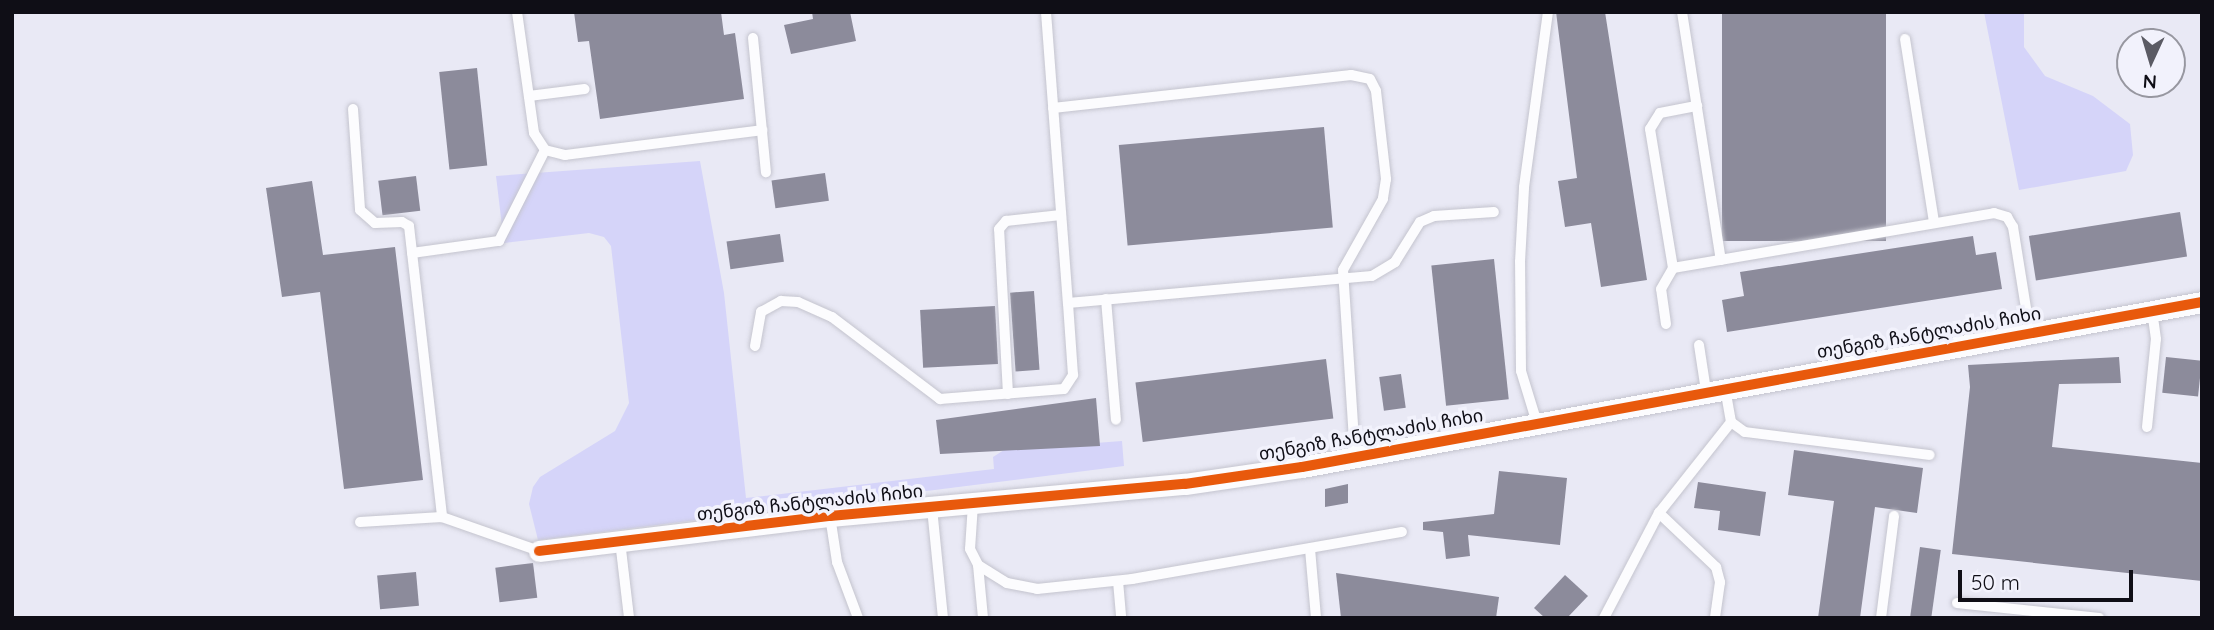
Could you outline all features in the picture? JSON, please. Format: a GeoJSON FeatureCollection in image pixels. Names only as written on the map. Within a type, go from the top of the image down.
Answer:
{"type":"FeatureCollection","features":[{"type":"Feature","properties":{"kind":"street","name":"თენგიზ ჩანტლაძის ჩიხი"},"geometry":{"type":"LineString","coordinates":[[539,551],[830,516],[1185,484],[1354,457],[2202,302]]}},
{"type":"Feature","properties":{"kind":"lane"},"geometry":{"type":"LineString","coordinates":[[517,12],[534,133],[545,150],[565,155],[762,130]]}},
{"type":"Feature","properties":{"kind":"lane"},"geometry":{"type":"LineString","coordinates":[[755,346],[761,312],[780,301],[798,302],[832,317],[940,399],[1064,389],[1071,383],[1068,303],[1046,12]]}},
{"type":"Feature","properties":{"kind":"lane"},"geometry":{"type":"LineString","coordinates":[[1537,423],[1521,371],[1520,262],[1524,187],[1548,12]]}},
{"type":"Feature","properties":{"kind":"lane"},"geometry":{"type":"LineString","coordinates":[[1682,12],[1721,260]]}},
{"type":"Feature","properties":{"kind":"lane"},"geometry":{"type":"LineString","coordinates":[[753,38],[766,172]]}},
{"type":"Feature","properties":{"kind":"lane"},"geometry":{"type":"LineString","coordinates":[[1905,39],[1934,223]]}},
{"type":"Feature","properties":{"kind":"lane"},"geometry":{"type":"LineString","coordinates":[[1053,108],[1351,75],[1370,79],[1376,90],[1386,179],[1382,199],[1343,277],[1354,457]]}},
{"type":"Feature","properties":{"kind":"lane"},"geometry":{"type":"LineString","coordinates":[[529,96],[584,89]]}},
{"type":"Feature","properties":{"kind":"lane"},"geometry":{"type":"LineString","coordinates":[[1666,324],[1661,289],[1673,268],[1650,129],[1660,113],[1697,106]]}},
{"type":"Feature","properties":{"kind":"lane"},"geometry":{"type":"LineString","coordinates":[[353,109],[360,210],[375,223],[401,222],[409,226],[442,517]]}},
{"type":"Feature","properties":{"kind":"lane"},"geometry":{"type":"LineString","coordinates":[[412,253],[499,241],[545,150]]}},
{"type":"Feature","properties":{"kind":"lane"},"geometry":{"type":"LineString","coordinates":[[1068,303],[1385,271],[1420,222],[1434,215],[1494,212]]}},
{"type":"Feature","properties":{"kind":"lane"},"geometry":{"type":"LineString","coordinates":[[1673,268],[1994,212],[2007,217],[2013,227],[2030,333]]}},
{"type":"Feature","properties":{"kind":"lane"},"geometry":{"type":"LineString","coordinates":[[1008,394],[999,229],[1006,221],[1061,215]]}},
{"type":"Feature","properties":{"kind":"lane"},"geometry":{"type":"LineString","coordinates":[[1106,299],[1116,420]]}},
{"type":"Feature","properties":{"kind":"lane"},"geometry":{"type":"LineString","coordinates":[[2147,427],[2156,339],[2152,311]]}},
{"type":"Feature","properties":{"kind":"lane"},"geometry":{"type":"LineString","coordinates":[[1699,345],[1731,422],[1745,432],[1930,455]]}},
{"type":"Feature","properties":{"kind":"lane"},"geometry":{"type":"LineString","coordinates":[[1604,618],[1660,513],[1731,422]]}},
{"type":"Feature","properties":{"kind":"lane"},"geometry":{"type":"LineString","coordinates":[[973,504],[970,549],[978,565],[984,618]]}},
{"type":"Feature","properties":{"kind":"lane"},"geometry":{"type":"LineString","coordinates":[[932,508],[943,618]]}},
{"type":"Feature","properties":{"kind":"lane"},"geometry":{"type":"LineString","coordinates":[[1660,513],[1716,567],[1720,582],[1715,618]]}},
{"type":"Feature","properties":{"kind":"lane"},"geometry":{"type":"LineString","coordinates":[[830,516],[837,562],[858,618]]}},
{"type":"Feature","properties":{"kind":"lane"},"geometry":{"type":"LineString","coordinates":[[1881,618],[1894,516]]}},
{"type":"Feature","properties":{"kind":"lane"},"geometry":{"type":"LineString","coordinates":[[360,522],[442,517],[539,551]]}},
{"type":"Feature","properties":{"kind":"lane"},"geometry":{"type":"LineString","coordinates":[[978,565],[1007,583],[1037,589],[1118,581],[1402,533]]}},
{"type":"Feature","properties":{"kind":"lane"},"geometry":{"type":"LineString","coordinates":[[620,541],[629,618]]}},
{"type":"Feature","properties":{"kind":"lane"},"geometry":{"type":"LineString","coordinates":[[1310,549],[1316,618]]}},
{"type":"Feature","properties":{"kind":"lane"},"geometry":{"type":"LineString","coordinates":[[1118,581],[1121,618]]}},
{"type":"Feature","properties":{"kind":"lane"},"geometry":{"type":"LineString","coordinates":[[1957,603],[2099,618]]}},
{"type":"Feature","properties":{"kind":"shaded area"},"geometry":{"type":"Polygon","coordinates":[[[1984,12],[2024,12],[2024,47],[2045,76],[2093,96],[2130,124],[2133,155],[2126,171],[2019,190],[1984,12]]]}},
{"type":"Feature","properties":{"kind":"shaded area"},"geometry":{"type":"Polygon","coordinates":[[[700,161],[724,293],[746,498],[994,469],[993,457],[1004,450],[1122,441],[1124,466],[538,540],[529,504],[533,487],[540,477],[615,431],[629,403],[611,246],[604,237],[589,233],[504,243],[496,176],[700,161]]]}},
{"type":"Feature","properties":{"kind":"building"},"geometry":{"type":"Polygon","coordinates":[[[574,12],[721,12],[724,35],[735,33],[744,99],[600,119],[589,41],[578,42],[574,12]]]}},
{"type":"Feature","properties":{"kind":"building"},"geometry":{"type":"Polygon","coordinates":[[[812,12],[850,12],[856,41],[791,54],[784,25],[813,19],[812,12]]]}},
{"type":"Feature","properties":{"kind":"building"},"geometry":{"type":"Polygon","coordinates":[[[1556,12],[1605,12],[1647,280],[1601,287],[1591,223],[1565,227],[1558,181],[1577,178],[1556,12]]]}},
{"type":"Feature","properties":{"kind":"building"},"geometry":{"type":"Polygon","coordinates":[[[1722,12],[1886,12],[1886,241],[1722,241],[1722,12]]]}},
{"type":"Feature","properties":{"kind":"building"},"geometry":{"type":"Polygon","coordinates":[[[477,68],[487,165],[449,169],[439,72],[477,68]]]}},
{"type":"Feature","properties":{"kind":"building"},"geometry":{"type":"Polygon","coordinates":[[[1324,127],[1333,228],[1128,246],[1119,145],[1324,127]]]}},
{"type":"Feature","properties":{"kind":"building"},"geometry":{"type":"Polygon","coordinates":[[[825,173],[829,201],[775,208],[772,181],[825,173]]]}},
{"type":"Feature","properties":{"kind":"building"},"geometry":{"type":"Polygon","coordinates":[[[416,176],[420,211],[383,215],[378,181],[416,176]]]}},
{"type":"Feature","properties":{"kind":"building"},"geometry":{"type":"Polygon","coordinates":[[[312,181],[323,255],[395,247],[423,480],[344,489],[320,292],[282,297],[266,188],[312,181]]]}},
{"type":"Feature","properties":{"kind":"building"},"geometry":{"type":"Polygon","coordinates":[[[2180,212],[2187,256],[2036,280],[2029,236],[2180,212]]]}},
{"type":"Feature","properties":{"kind":"building"},"geometry":{"type":"Polygon","coordinates":[[[780,234],[784,262],[730,269],[727,242],[780,234]]]}},
{"type":"Feature","properties":{"kind":"building"},"geometry":{"type":"Polygon","coordinates":[[[1973,236],[1976,255],[1996,252],[2002,289],[1727,332],[1722,300],[1744,296],[1740,272],[1973,236]]]}},
{"type":"Feature","properties":{"kind":"building"},"geometry":{"type":"Polygon","coordinates":[[[1494,259],[1509,399],[1446,406],[1431,266],[1494,259]]]}},
{"type":"Feature","properties":{"kind":"building"},"geometry":{"type":"Polygon","coordinates":[[[1034,291],[1040,370],[1016,371],[1010,293],[1034,291]]]}},
{"type":"Feature","properties":{"kind":"building"},"geometry":{"type":"Polygon","coordinates":[[[995,306],[998,364],[923,368],[920,310],[995,306]]]}},
{"type":"Feature","properties":{"kind":"building"},"geometry":{"type":"Polygon","coordinates":[[[2119,357],[2121,383],[2059,384],[2052,447],[2202,463],[2202,581],[1952,554],[1970,387],[1968,365],[2119,357]]]}},
{"type":"Feature","properties":{"kind":"building"},"geometry":{"type":"Polygon","coordinates":[[[2166,357],[2202,361],[2198,397],[2162,393],[2166,357]]]}},
{"type":"Feature","properties":{"kind":"building"},"geometry":{"type":"Polygon","coordinates":[[[1326,359],[1333,419],[1143,442],[1135,382],[1326,359]]]}},
{"type":"Feature","properties":{"kind":"building"},"geometry":{"type":"Polygon","coordinates":[[[1401,374],[1406,408],[1384,411],[1379,377],[1401,374]]]}},
{"type":"Feature","properties":{"kind":"building"},"geometry":{"type":"Polygon","coordinates":[[[1096,398],[1100,446],[940,454],[936,420],[1096,398]]]}},
{"type":"Feature","properties":{"kind":"building"},"geometry":{"type":"Polygon","coordinates":[[[1794,450],[1923,468],[1917,513],[1875,507],[1860,618],[1818,618],[1834,501],[1788,495],[1794,450]]]}},
{"type":"Feature","properties":{"kind":"building"},"geometry":{"type":"Polygon","coordinates":[[[1499,471],[1567,478],[1560,545],[1468,535],[1470,556],[1446,559],[1443,532],[1423,530],[1423,522],[1494,514],[1499,471]]]}},
{"type":"Feature","properties":{"kind":"building"},"geometry":{"type":"Polygon","coordinates":[[[1698,482],[1766,492],[1760,536],[1718,530],[1720,511],[1694,508],[1698,482]]]}},
{"type":"Feature","properties":{"kind":"building"},"geometry":{"type":"Polygon","coordinates":[[[1348,484],[1348,503],[1325,507],[1325,489],[1348,484]]]}},
{"type":"Feature","properties":{"kind":"building"},"geometry":{"type":"Polygon","coordinates":[[[1920,547],[1941,550],[1931,618],[1910,618],[1920,547]]]}},
{"type":"Feature","properties":{"kind":"building"},"geometry":{"type":"Polygon","coordinates":[[[533,563],[537,598],[500,602],[495,568],[533,563]]]}},
{"type":"Feature","properties":{"kind":"building"},"geometry":{"type":"Polygon","coordinates":[[[416,572],[419,606],[380,609],[377,575],[416,572]]]}},
{"type":"Feature","properties":{"kind":"building"},"geometry":{"type":"Polygon","coordinates":[[[1336,573],[1499,597],[1496,618],[1341,618],[1336,573]]]}},
{"type":"Feature","properties":{"kind":"building"},"geometry":{"type":"Polygon","coordinates":[[[1565,575],[1588,596],[1567,618],[1545,618],[1534,608],[1565,575]]]}},
{"type":"Feature","properties":{"kind":"cycle path"},"geometry":{"type":"LineString","coordinates":[[539,551],[830,516],[1185,484],[1302,467],[2202,302]]}}]}
